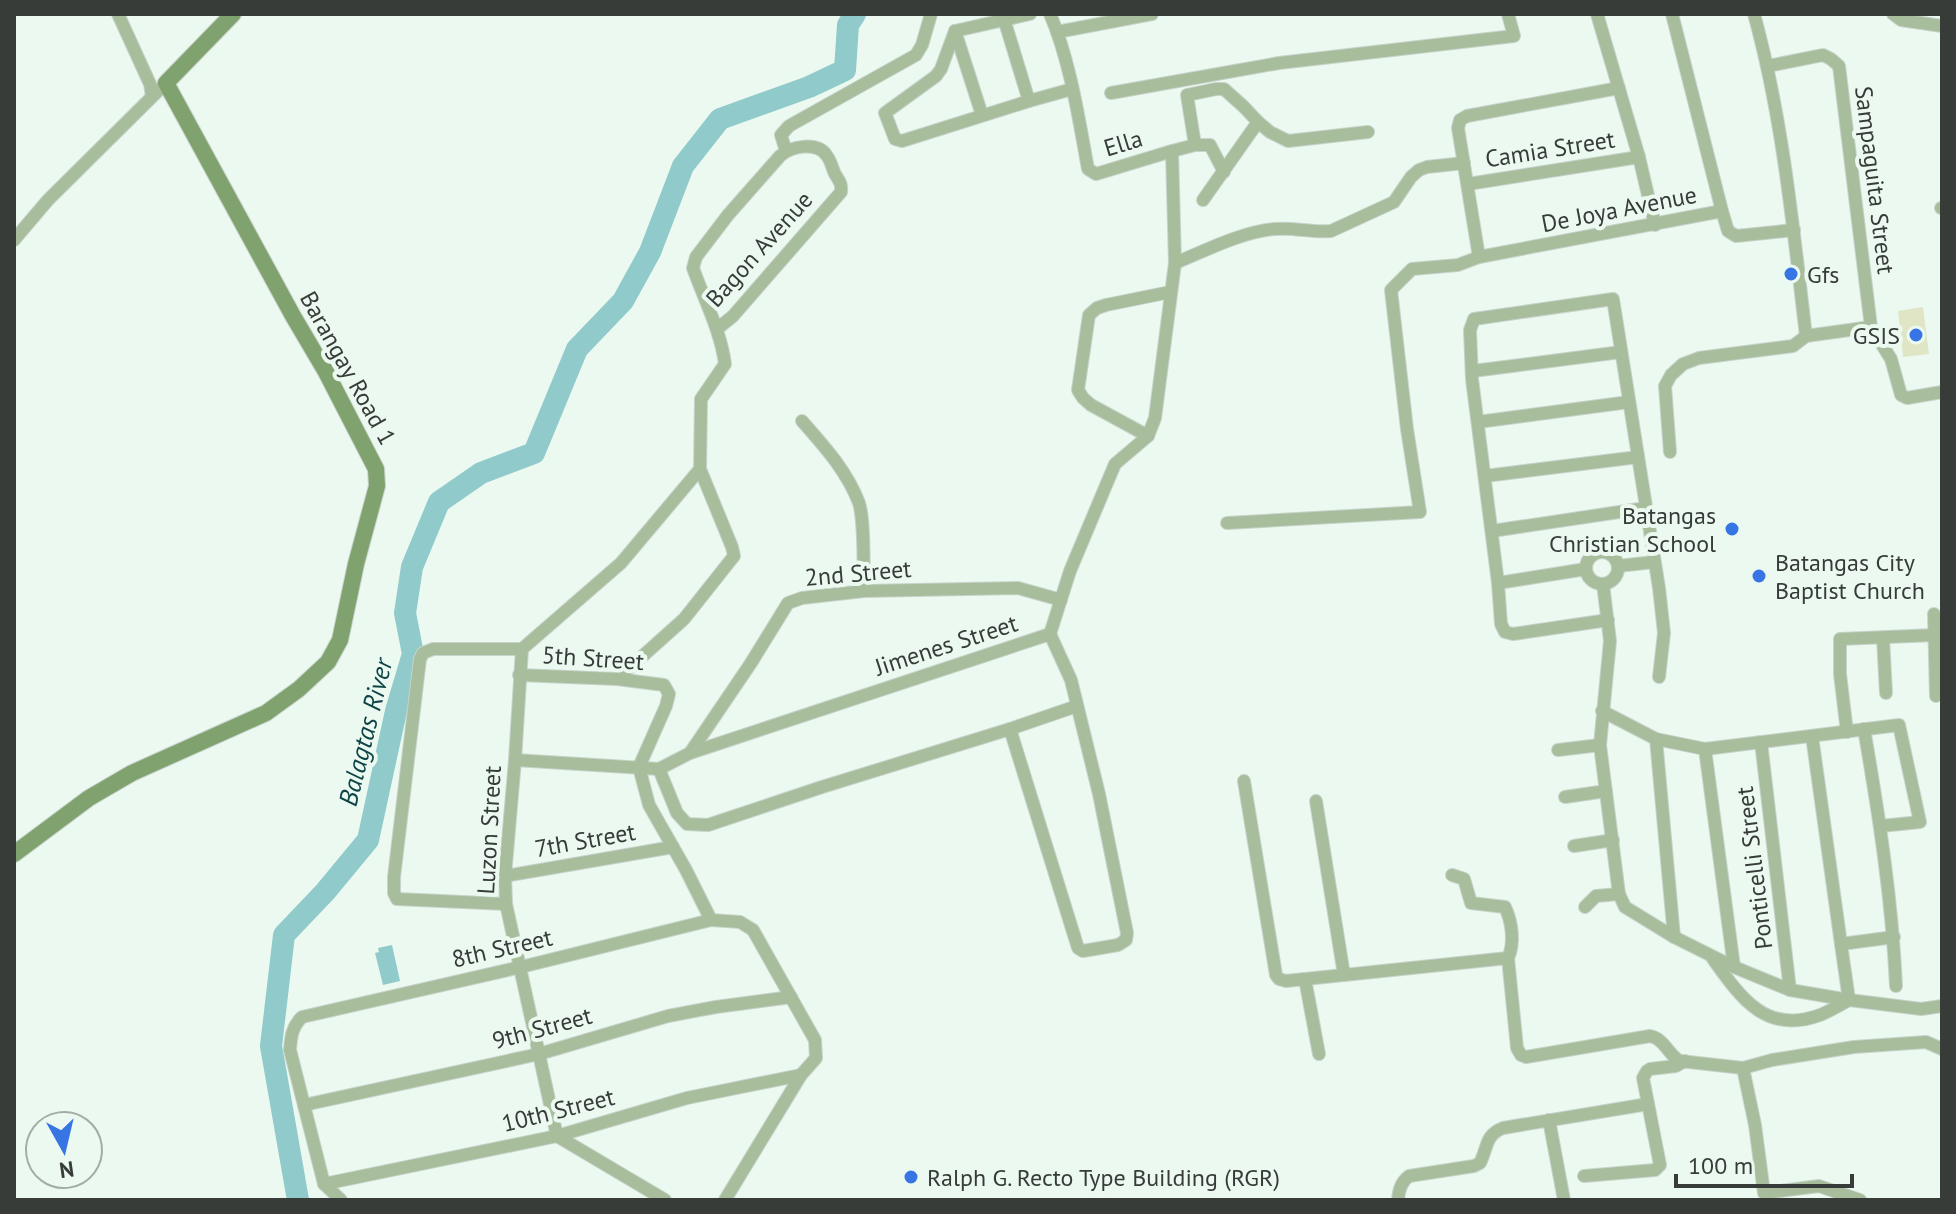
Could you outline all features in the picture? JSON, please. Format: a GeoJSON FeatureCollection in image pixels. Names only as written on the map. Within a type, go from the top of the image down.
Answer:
{"type":"FeatureCollection","features":[{"type":"Feature","properties":{"kind":"street"},"geometry":{"type":"LineString","coordinates":[[118,14],[150,84],[152,96]]}},
{"type":"Feature","properties":{"kind":"street"},"geometry":{"type":"LineString","coordinates":[[14,240],[48,200],[233,14]]}},
{"type":"Feature","properties":{"kind":"street"},"geometry":{"type":"LineString","coordinates":[[786,151],[781,135],[784,130],[916,55],[931,14]]}},
{"type":"Feature","properties":{"kind":"street"},"geometry":{"type":"LineString","coordinates":[[955,31],[1030,14]]}},
{"type":"Feature","properties":{"kind":"street","name":"Ella"},"geometry":{"type":"LineString","coordinates":[[1050,14],[1072,89],[1088,169],[1096,174],[1172,151],[1175,263]]}},
{"type":"Feature","properties":{"kind":"street"},"geometry":{"type":"LineString","coordinates":[[1057,32],[1152,14]]}},
{"type":"Feature","properties":{"kind":"street"},"geometry":{"type":"LineString","coordinates":[[1111,93],[1279,63],[1514,36],[1508,14]]}},
{"type":"Feature","properties":{"kind":"street"},"geometry":{"type":"LineString","coordinates":[[1597,14],[1639,157],[1655,225]]}},
{"type":"Feature","properties":{"kind":"street"},"geometry":{"type":"LineString","coordinates":[[1672,14],[1722,211]]}},
{"type":"Feature","properties":{"kind":"street"},"geometry":{"type":"LineString","coordinates":[[1754,14],[1768,66],[1794,230],[1806,336]]}},
{"type":"Feature","properties":{"kind":"street"},"geometry":{"type":"LineString","coordinates":[[1893,14],[1901,20],[1939,22]]}},
{"type":"Feature","properties":{"kind":"street"},"geometry":{"type":"LineString","coordinates":[[1004,19],[1029,101]]}},
{"type":"Feature","properties":{"kind":"street"},"geometry":{"type":"LineString","coordinates":[[955,31],[936,76],[885,113],[895,139],[902,141],[1072,89]]}},
{"type":"Feature","properties":{"kind":"street"},"geometry":{"type":"LineString","coordinates":[[955,31],[982,115]]}},
{"type":"Feature","properties":{"kind":"street","name":"Sampaguita Street"},"geometry":{"type":"LineString","coordinates":[[1768,66],[1823,55],[1839,66],[1871,327]]}},
{"type":"Feature","properties":{"kind":"street","name":"Barangay Road 1"},"geometry":{"type":"LineString","coordinates":[[14,854],[89,798],[132,773],[266,713],[299,689],[328,662],[340,640],[377,486],[376,469],[326,372],[166,83]]}},
{"type":"Feature","properties":{"kind":"street"},"geometry":{"type":"LineString","coordinates":[[1479,257],[1458,128],[1460,120],[1467,116],[1619,88]]}},
{"type":"Feature","properties":{"kind":"street"},"geometry":{"type":"LineString","coordinates":[[1195,145],[1187,95],[1224,89],[1270,132],[1288,141],[1368,132]]}},
{"type":"Feature","properties":{"kind":"street"},"geometry":{"type":"LineString","coordinates":[[1203,200],[1258,122]]}},
{"type":"Feature","properties":{"kind":"street"},"geometry":{"type":"LineString","coordinates":[[1172,151],[1210,145],[1224,172]]}},
{"type":"Feature","properties":{"kind":"street","name":"Bagon Avenue"},"geometry":{"type":"LineString","coordinates":[[813,147],[826,153],[842,186],[841,192],[733,316],[717,329],[693,263],[728,215],[786,151],[813,147]]}},
{"type":"Feature","properties":{"kind":"street","name":"Camia Street"},"geometry":{"type":"LineString","coordinates":[[1468,184],[1639,157]]}},
{"type":"Feature","properties":{"kind":"street"},"geometry":{"type":"LineString","coordinates":[[1170,292],[1106,305],[1089,315],[1078,390],[1091,405],[1148,436],[1155,418],[1175,263],[1236,238],[1263,231],[1331,231],[1394,202],[1419,170],[1464,163]]}},
{"type":"Feature","properties":{"kind":"street","name":"De Joya Avenue"},"geometry":{"type":"LineString","coordinates":[[1227,523],[1420,512],[1391,290],[1412,269],[1458,265],[1479,257],[1722,211],[1728,231],[1736,236],[1794,230]]}},
{"type":"Feature","properties":{"kind":"street"},"geometry":{"type":"LineString","coordinates":[[1608,620],[1513,634],[1505,632],[1501,624],[1473,371],[1470,330],[1474,319],[1613,299],[1664,633],[1659,677]]}},
{"type":"Feature","properties":{"kind":"street"},"geometry":{"type":"LineString","coordinates":[[1670,452],[1665,386],[1683,364],[1699,358],[1793,346],[1806,336],[1871,327],[1891,359],[1901,395],[1907,398],[1942,392]]}},
{"type":"Feature","properties":{"kind":"street"},"geometry":{"type":"LineString","coordinates":[[617,679],[684,619],[734,556],[700,469],[701,399],[725,364],[717,329]]}},
{"type":"Feature","properties":{"kind":"street"},"geometry":{"type":"LineString","coordinates":[[1473,371],[1621,352]]}},
{"type":"Feature","properties":{"kind":"street"},"geometry":{"type":"LineString","coordinates":[[1478,422],[1629,402]]}},
{"type":"Feature","properties":{"kind":"street"},"geometry":{"type":"LineString","coordinates":[[802,421],[832,454],[859,505],[864,591]]}},
{"type":"Feature","properties":{"kind":"street","name":"Jimenes Street"},"geometry":{"type":"LineString","coordinates":[[659,769],[690,753],[1050,634],[1070,571],[1115,464],[1148,436]]}},
{"type":"Feature","properties":{"kind":"street"},"geometry":{"type":"LineString","coordinates":[[1485,476],[1638,457]]}},
{"type":"Feature","properties":{"kind":"street"},"geometry":{"type":"LineString","coordinates":[[506,904],[397,899],[394,893],[420,659],[423,653],[433,649],[522,649],[621,563],[700,469]]}},
{"type":"Feature","properties":{"kind":"street"},"geometry":{"type":"LineString","coordinates":[[1492,531],[1646,508]]}},
{"type":"Feature","properties":{"kind":"street"},"geometry":{"type":"LineString","coordinates":[[1600,552],[1614,557],[1618,566],[1616,576],[1603,584],[1590,578],[1586,569],[1591,556],[1600,552]]}},
{"type":"Feature","properties":{"kind":"street"},"geometry":{"type":"LineString","coordinates":[[1618,566],[1654,562]]}},
{"type":"Feature","properties":{"kind":"street"},"geometry":{"type":"LineString","coordinates":[[1498,583],[1586,569]]}},
{"type":"Feature","properties":{"kind":"street"},"geometry":{"type":"LineString","coordinates":[[1603,584],[1610,641],[1600,745],[1619,894],[1625,907],[1674,937],[1790,990],[1921,1009],[1942,1006]]}},
{"type":"Feature","properties":{"kind":"street","name":"2nd Street"},"geometry":{"type":"LineString","coordinates":[[690,753],[788,603],[802,598],[864,591],[1018,588],[1061,600]]}},
{"type":"Feature","properties":{"kind":"street"},"geometry":{"type":"LineString","coordinates":[[1934,614],[1936,696]]}},
{"type":"Feature","properties":{"kind":"street"},"geometry":{"type":"LineString","coordinates":[[1010,729],[1078,948],[1083,951],[1118,945],[1126,940],[1127,933],[1099,794],[1071,680],[1050,634]]}},
{"type":"Feature","properties":{"kind":"street"},"geometry":{"type":"LineString","coordinates":[[1847,732],[1840,674],[1840,639],[1935,635]]}},
{"type":"Feature","properties":{"kind":"street"},"geometry":{"type":"LineString","coordinates":[[1883,638],[1886,693]]}},
{"type":"Feature","properties":{"kind":"street","name":"Luzon Street"},"geometry":{"type":"LineString","coordinates":[[522,649],[505,876],[506,904],[557,1136]]}},
{"type":"Feature","properties":{"kind":"street","name":"5th Street"},"geometry":{"type":"LineString","coordinates":[[519,675],[617,679],[664,685],[669,694],[666,706],[639,767]]}},
{"type":"Feature","properties":{"kind":"street"},"geometry":{"type":"LineString","coordinates":[[515,760],[659,769],[677,813],[687,824],[708,825],[1077,706]]}},
{"type":"Feature","properties":{"kind":"street"},"geometry":{"type":"LineString","coordinates":[[1602,711],[1656,739],[1705,749],[1899,725],[1920,822],[1881,826]]}},
{"type":"Feature","properties":{"kind":"street"},"geometry":{"type":"LineString","coordinates":[[1864,729],[1881,826],[1894,937],[1896,986]]}},
{"type":"Feature","properties":{"kind":"street"},"geometry":{"type":"LineString","coordinates":[[1812,736],[1849,1000]]}},
{"type":"Feature","properties":{"kind":"street"},"geometry":{"type":"LineString","coordinates":[[1656,739],[1674,937]]}},
{"type":"Feature","properties":{"kind":"street","name":"Ponticelli Street"},"geometry":{"type":"LineString","coordinates":[[1761,742],[1790,990]]}},
{"type":"Feature","properties":{"kind":"street"},"geometry":{"type":"LineString","coordinates":[[1558,750],[1600,745]]}},
{"type":"Feature","properties":{"kind":"street"},"geometry":{"type":"LineString","coordinates":[[1705,749],[1734,967]]}},
{"type":"Feature","properties":{"kind":"street"},"geometry":{"type":"LineString","coordinates":[[639,767],[649,805],[711,920],[740,922],[753,930],[815,1040],[817,1049],[816,1058],[801,1075],[725,1200]]}},
{"type":"Feature","properties":{"kind":"street"},"geometry":{"type":"LineString","coordinates":[[1244,781],[1279,979],[1286,981],[1508,958]]}},
{"type":"Feature","properties":{"kind":"street"},"geometry":{"type":"LineString","coordinates":[[1565,797],[1606,791]]}},
{"type":"Feature","properties":{"kind":"street"},"geometry":{"type":"LineString","coordinates":[[1316,801],[1344,975]]}},
{"type":"Feature","properties":{"kind":"street"},"geometry":{"type":"LineString","coordinates":[[1574,846],[1613,840]]}},
{"type":"Feature","properties":{"kind":"street","name":"7th Street"},"geometry":{"type":"LineString","coordinates":[[505,876],[673,847]]}},
{"type":"Feature","properties":{"kind":"street"},"geometry":{"type":"LineString","coordinates":[[1452,875],[1464,879],[1471,903],[1505,907],[1511,918],[1512,949],[1508,958],[1517,1048],[1526,1057],[1650,1036],[1661,1041],[1675,1058],[1743,1068],[1772,1060],[1854,1047],[1926,1042],[1942,1049]]}},
{"type":"Feature","properties":{"kind":"street"},"geometry":{"type":"LineString","coordinates":[[1585,907],[1596,896],[1619,894]]}},
{"type":"Feature","properties":{"kind":"street","name":"8th Street"},"geometry":{"type":"LineString","coordinates":[[304,1105],[290,1050],[294,1026],[302,1017],[711,920]]}},
{"type":"Feature","properties":{"kind":"street"},"geometry":{"type":"LineString","coordinates":[[1841,944],[1894,937]]}},
{"type":"Feature","properties":{"kind":"street"},"geometry":{"type":"LineString","coordinates":[[1712,956],[1741,996],[1756,1010],[1774,1019],[1797,1021],[1821,1015],[1849,1000]]}},
{"type":"Feature","properties":{"kind":"street"},"geometry":{"type":"LineString","coordinates":[[1305,979],[1319,1054]]}},
{"type":"Feature","properties":{"kind":"street","name":"9th Street"},"geometry":{"type":"LineString","coordinates":[[304,1105],[539,1054],[668,1016],[791,997]]}},
{"type":"Feature","properties":{"kind":"street"},"geometry":{"type":"LineString","coordinates":[[1584,1176],[1658,1168],[1660,1165],[1643,1078],[1647,1071],[1676,1066],[1685,1061]]}},
{"type":"Feature","properties":{"kind":"street"},"geometry":{"type":"LineString","coordinates":[[1743,1068],[1755,1125],[1764,1196],[1819,1186],[1860,1200]]}},
{"type":"Feature","properties":{"kind":"street","name":"10th Street"},"geometry":{"type":"LineString","coordinates":[[324,1184],[557,1136],[687,1098],[801,1075]]}},
{"type":"Feature","properties":{"kind":"street"},"geometry":{"type":"LineString","coordinates":[[1398,1200],[1401,1185],[1409,1176],[1480,1163],[1493,1132],[1503,1128],[1648,1104]]}},
{"type":"Feature","properties":{"kind":"street"},"geometry":{"type":"LineString","coordinates":[[304,1105],[324,1184],[341,1200]]}},
{"type":"Feature","properties":{"kind":"street"},"geometry":{"type":"LineString","coordinates":[[1549,1120],[1564,1200]]}},
{"type":"Feature","properties":{"kind":"street"},"geometry":{"type":"LineString","coordinates":[[557,1136],[659,1199]]}},
{"type":"Feature","properties":{"kind":"green space"},"geometry":{"type":"Polygon","coordinates":[[[1923,307],[1929,354],[1903,357],[1898,311],[1923,307]]]}},
{"type":"Feature","properties":{"kind":"water"},"geometry":{"type":"Polygon","coordinates":[[[392,945],[400,981],[383,985],[375,953],[379,952],[378,948],[392,945]]]}},
{"type":"Feature","properties":{"kind":"waterway","name":"Balagtas River"},"geometry":{"type":"LineString","coordinates":[[298,1200],[271,1046],[284,935],[368,840],[396,711],[413,654],[405,613],[412,567],[439,502],[481,473],[534,453],[577,349],[623,301],[650,252],[683,166],[720,119],[809,87],[845,70],[848,25],[855,14]]}},
{"type":"Feature","properties":{"kind":"place","name":"Gfs"},"geometry":{"type":"Point","coordinates":[1791,274]}},
{"type":"Feature","properties":{"kind":"place","name":"GSIS"},"geometry":{"type":"Point","coordinates":[1916,335]}},
{"type":"Feature","properties":{"kind":"place","name":"Batangas Christian School"},"geometry":{"type":"Point","coordinates":[1732,529]}},
{"type":"Feature","properties":{"kind":"place","name":"Batangas City Baptist Church"},"geometry":{"type":"Point","coordinates":[1759,576]}},
{"type":"Feature","properties":{"kind":"place","name":"Ralph G. Recto Type Building (RGR)"},"geometry":{"type":"Point","coordinates":[911,1177]}}]}
